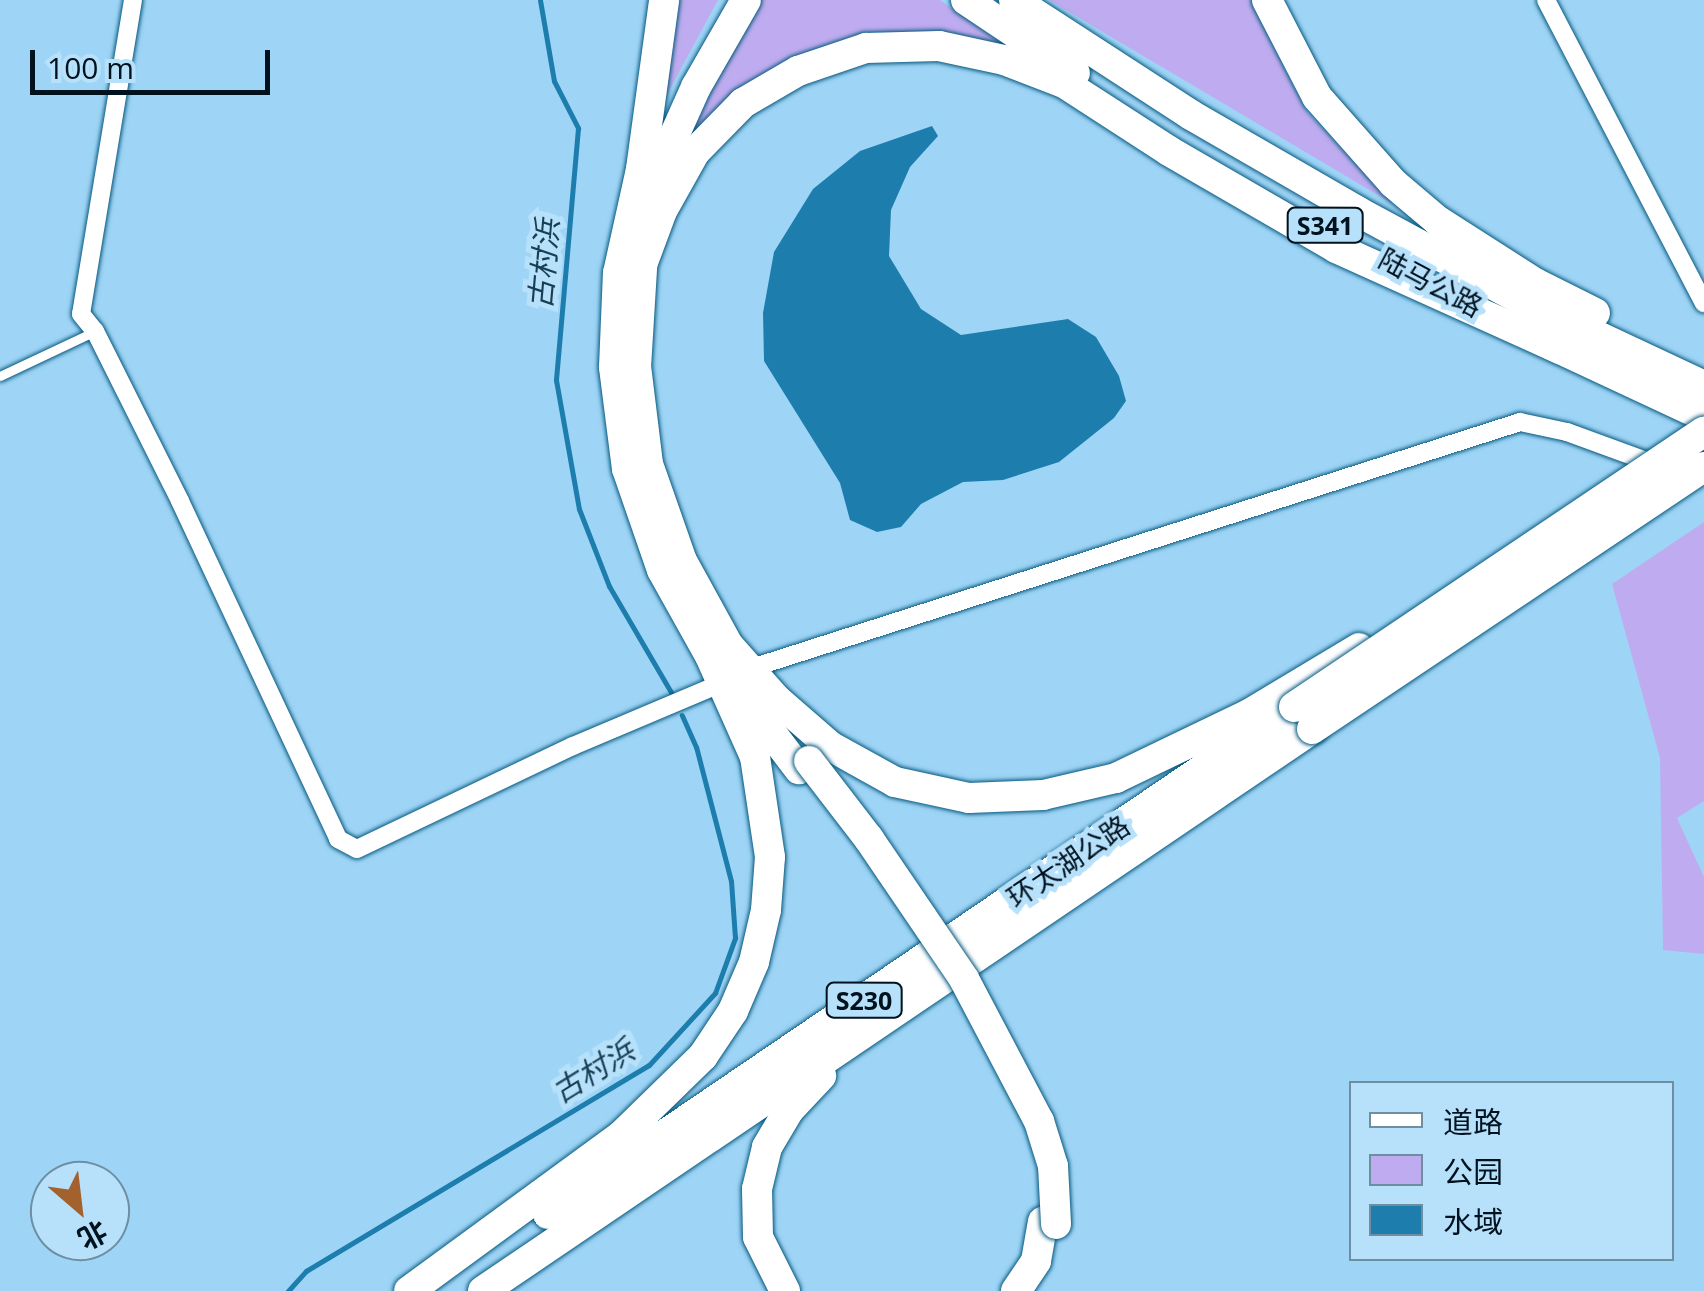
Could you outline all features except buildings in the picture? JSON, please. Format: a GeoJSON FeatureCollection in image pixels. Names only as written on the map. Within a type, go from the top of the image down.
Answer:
{"type":"FeatureCollection","features":[{"type":"Feature","properties":{"kind":"highway"},"geometry":{"type":"LineString","coordinates":[[664,0],[642,169],[618,273],[614,367],[627,468],[662,570],[719,651],[746,678],[804,765],[869,839],[964,980],[1031,1105],[1053,1166],[1048,1266],[1032,1291]]}},
{"type":"Feature","properties":{"kind":"highway"},"geometry":{"type":"LineString","coordinates":[[409,1291],[621,1136],[702,1056],[733,1010],[754,962],[766,910],[770,857],[756,758],[648,464],[636,366],[639,274],[657,174],[730,0]]}},
{"type":"Feature","properties":{"kind":"highway"},"geometry":{"type":"LineString","coordinates":[[642,169],[713,43],[746,0]]}},
{"type":"Feature","properties":{"kind":"highway","name":"陆马公路"},"geometry":{"type":"LineString","coordinates":[[966,0],[1177,139],[1343,235],[1560,349],[1704,416]]}},
{"type":"Feature","properties":{"kind":"highway","name":"陆马公路"},"geometry":{"type":"LineString","coordinates":[[1014,0],[1191,116],[1357,211],[1525,302],[1704,386]]}},
{"type":"Feature","properties":{"kind":"highway"},"geometry":{"type":"LineString","coordinates":[[1267,0],[1316,97],[1392,183],[1438,221],[1535,282],[1704,370]]}},
{"type":"Feature","properties":{"kind":"highway"},"geometry":{"type":"LineString","coordinates":[[639,274],[662,211],[695,152],[743,104],[798,70],[866,48],[939,46],[1004,60],[1064,83],[1169,151],[1336,248],[1560,349]]}},
{"type":"Feature","properties":{"kind":"highway","name":"环太湖公路"},"geometry":{"type":"LineString","coordinates":[[432,1291],[1704,432]]}},
{"type":"Feature","properties":{"kind":"highway","name":"环太湖公路"},"geometry":{"type":"LineString","coordinates":[[483,1291],[1208,798],[1297,709],[1704,467]]}},
{"type":"Feature","properties":{"kind":"highway"},"geometry":{"type":"LineString","coordinates":[[719,651],[830,746],[894,782],[969,798],[1042,796],[1116,778],[1297,709]]}},
{"type":"Feature","properties":{"kind":"highway"},"geometry":{"type":"LineString","coordinates":[[785,1291],[758,1237],[757,1189],[767,1147],[789,1110],[848,1053],[1030,929],[1208,798]]}},
{"type":"Feature","properties":{"kind":"highway"},"geometry":{"type":"LineString","coordinates":[[1016,1291],[1036,1260],[1049,1223]]}},
{"type":"Feature","properties":{"kind":"street"},"geometry":{"type":"LineString","coordinates":[[134,0],[81,314],[94,331],[338,839],[357,848],[573,746],[708,689]]}},
{"type":"Feature","properties":{"kind":"street"},"geometry":{"type":"LineString","coordinates":[[1546,0],[1704,303]]}},
{"type":"Feature","properties":{"kind":"street"},"geometry":{"type":"LineString","coordinates":[[760,666],[1520,422],[1567,432],[1704,482]]}},
{"type":"Feature","properties":{"kind":"lane"},"geometry":{"type":"LineString","coordinates":[[0,376],[94,331]]}},
{"type":"Feature","properties":{"kind":"green space"},"geometry":{"type":"Polygon","coordinates":[[[679,0],[718,0],[658,111],[678,8],[679,0]]]}},
{"type":"Feature","properties":{"kind":"green space"},"geometry":{"type":"Polygon","coordinates":[[[760,0],[940,0],[1014,52],[944,33],[872,32],[800,55],[675,163],[706,90],[760,0]]]}},
{"type":"Feature","properties":{"kind":"green space"},"geometry":{"type":"Polygon","coordinates":[[[1049,0],[1256,0],[1269,38],[1307,112],[1393,204],[1049,0]]]}},
{"type":"Feature","properties":{"kind":"green space"},"geometry":{"type":"Polygon","coordinates":[[[1704,522],[1704,801],[1677,818],[1704,877],[1704,954],[1663,950],[1660,758],[1612,584],[1704,522]]]}},
{"type":"Feature","properties":{"kind":"water"},"geometry":{"type":"Polygon","coordinates":[[[932,126],[938,136],[910,167],[891,210],[889,256],[921,309],[961,335],[1068,319],[1096,337],[1119,376],[1126,401],[1114,418],[1059,462],[1003,480],[963,482],[921,504],[901,527],[877,532],[850,520],[840,483],[764,361],[763,313],[774,252],[813,189],[860,151],[932,126]]]}},
{"type":"Feature","properties":{"kind":"waterway","name":"古村浜"},"geometry":{"type":"LineString","coordinates":[[540,0],[554,81],[578,128],[556,380],[579,509],[609,586],[672,694]]}},
{"type":"Feature","properties":{"kind":"waterway","name":"古村浜"},"geometry":{"type":"LineString","coordinates":[[288,1291],[306,1271],[649,1065],[715,993],[735,938],[731,881],[696,747],[682,715]]}}]}
